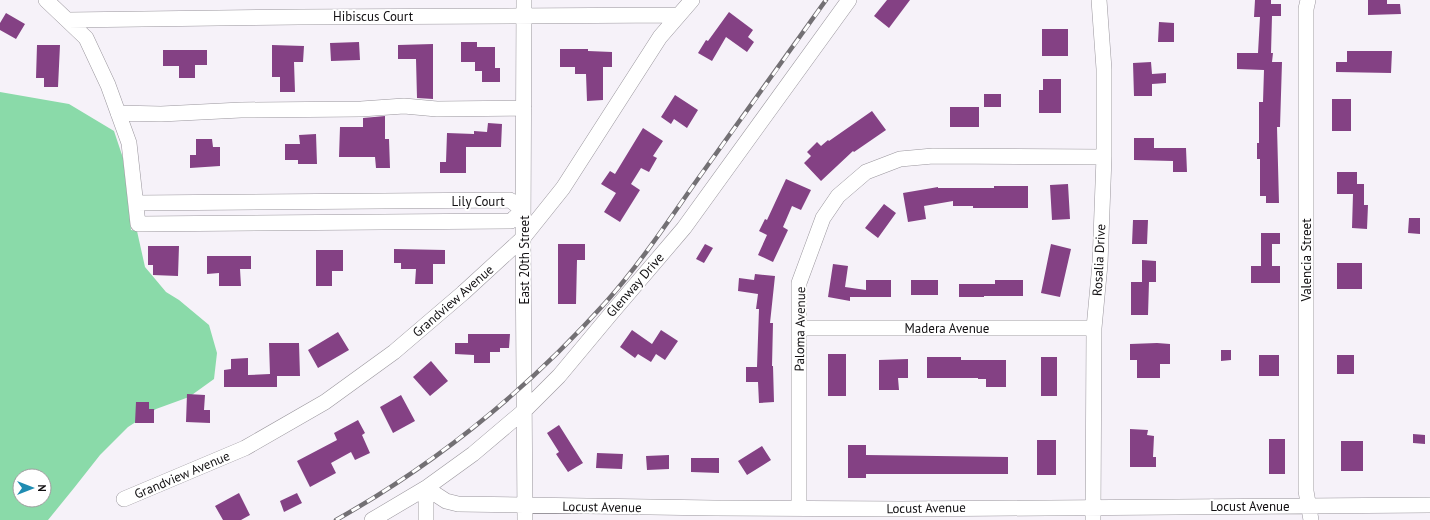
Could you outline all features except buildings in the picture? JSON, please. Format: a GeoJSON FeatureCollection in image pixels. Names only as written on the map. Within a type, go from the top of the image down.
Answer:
{"type":"FeatureCollection","features":[{"type":"Feature","properties":{"kind":"street"},"geometry":{"type":"LineString","coordinates":[[46,0],[86,38],[108,85],[129,142],[136,203]]}},
{"type":"Feature","properties":{"kind":"street","name":"East 20th Street"},"geometry":{"type":"LineString","coordinates":[[524,0],[523,238],[525,513]]}},
{"type":"Feature","properties":{"kind":"street","name":"Grandview Avenue"},"geometry":{"type":"LineString","coordinates":[[124,499],[245,448],[325,402],[394,352],[463,293],[523,238],[563,188],[660,37],[692,0]]}},
{"type":"Feature","properties":{"kind":"street","name":"Glenway Drive"},"geometry":{"type":"LineString","coordinates":[[372,520],[426,488],[473,454],[525,410],[559,376],[684,228],[849,0]]}},
{"type":"Feature","properties":{"kind":"street","name":"Rosalia Drive"},"geometry":{"type":"LineString","coordinates":[[1093,514],[1094,328],[1100,264],[1104,157],[1104,69],[1099,0]]}},
{"type":"Feature","properties":{"kind":"street","name":"Valencia Street"},"geometry":{"type":"LineString","coordinates":[[1308,0],[1306,9],[1306,491],[1310,513]]}},
{"type":"Feature","properties":{"kind":"street","name":"Hibiscus Court"},"geometry":{"type":"LineString","coordinates":[[68,20],[524,15],[678,16]]}},
{"type":"Feature","properties":{"kind":"street"},"geometry":{"type":"LineString","coordinates":[[118,113],[160,114],[270,109],[361,109],[404,106],[437,109],[524,108]]}},
{"type":"Feature","properties":{"kind":"street","name":"Paloma Avenue"},"geometry":{"type":"LineString","coordinates":[[799,508],[799,283],[823,218],[838,196],[866,172],[900,159],[933,156],[1104,157]]}},
{"type":"Feature","properties":{"kind":"street","name":"Lily Court"},"geometry":{"type":"LineString","coordinates":[[510,200],[523,210],[511,221],[138,224],[136,203],[510,200]]}},
{"type":"Feature","properties":{"kind":"street","name":"Madera Avenue"},"geometry":{"type":"LineString","coordinates":[[799,328],[1094,328]]}},
{"type":"Feature","properties":{"kind":"street"},"geometry":{"type":"LineString","coordinates":[[426,488],[426,520]]}},
{"type":"Feature","properties":{"kind":"street","name":"Locust Avenue"},"geometry":{"type":"LineString","coordinates":[[426,488],[446,501],[525,513],[714,514],[799,508],[820,514],[900,516],[1001,514],[1310,513],[1430,505]]}},
{"type":"Feature","properties":{"kind":"green space"},"geometry":{"type":"Polygon","coordinates":[[[0,92],[69,104],[114,131],[123,158],[131,230],[137,231],[145,267],[166,292],[179,300],[209,325],[217,353],[214,379],[189,397],[156,409],[128,427],[100,455],[48,520],[0,520],[0,92]]]}},
{"type":"Feature","properties":{"kind":"railway"},"geometry":{"type":"LineString","coordinates":[[336,520],[373,498],[446,449],[513,394],[576,334],[606,302],[641,259],[826,0]]}}]}
